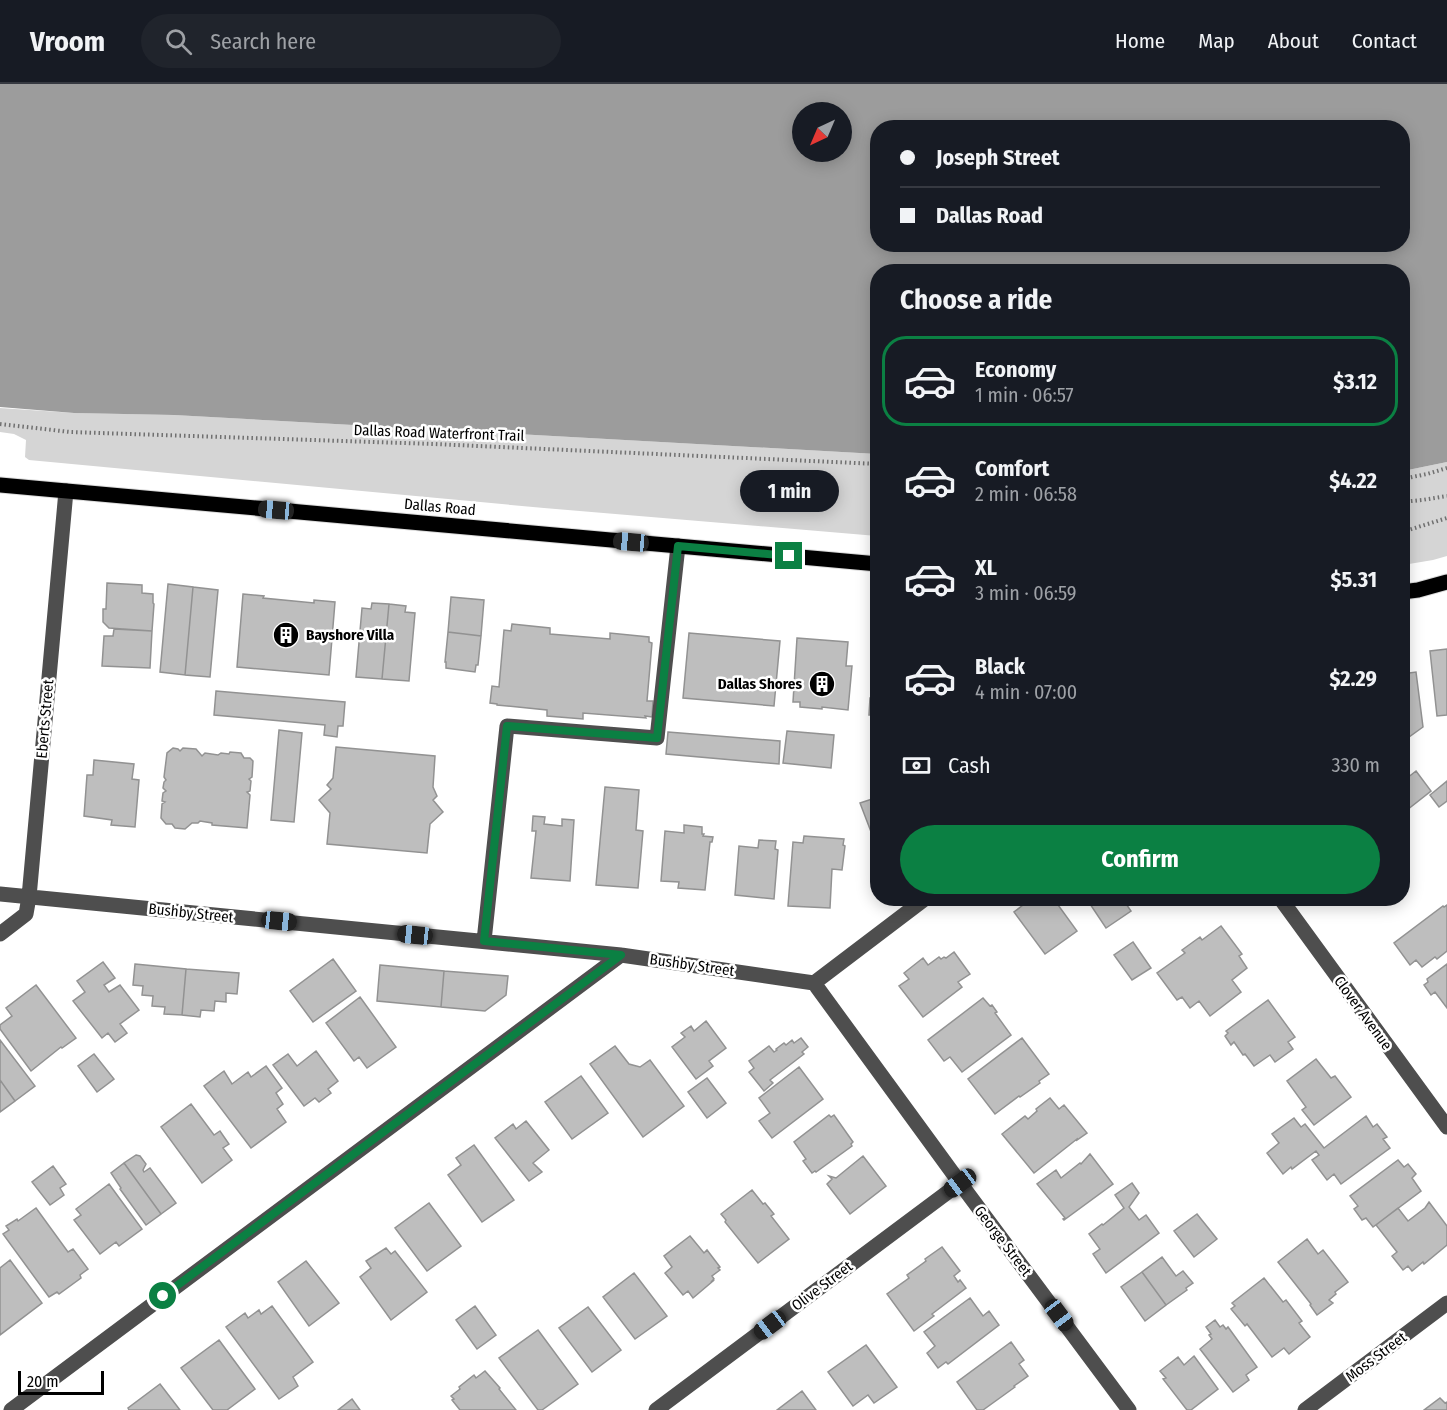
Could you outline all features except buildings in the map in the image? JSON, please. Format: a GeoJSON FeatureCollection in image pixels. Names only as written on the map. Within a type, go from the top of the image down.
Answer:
{"type":"FeatureCollection","features":[{"type":"Feature","properties":{"kind":"main road","name":"Dallas Road"},"geometry":{"type":"LineString","coordinates":[[0,484],[870,563]]}},
{"type":"Feature","properties":{"kind":"main road"},"geometry":{"type":"LineString","coordinates":[[1410,591],[1447,582]]}},
{"type":"Feature","properties":{"kind":"street","name":"Eberts Street"},"geometry":{"type":"LineString","coordinates":[[0,934],[26,914],[29,897],[66,491]]}},
{"type":"Feature","properties":{"kind":"street"},"geometry":{"type":"LineString","coordinates":[[484,941],[507,726],[657,738],[678,546]]}},
{"type":"Feature","properties":{"kind":"street","name":"Bushby Street"},"geometry":{"type":"LineString","coordinates":[[0,894],[621,955],[814,983]]}},
{"type":"Feature","properties":{"kind":"street"},"geometry":{"type":"LineString","coordinates":[[814,983],[915,906]]}},
{"type":"Feature","properties":{"kind":"street","name":"Clover Avenue"},"geometry":{"type":"LineString","coordinates":[[1286,906],[1447,1127]]}},
{"type":"Feature","properties":{"kind":"street"},"geometry":{"type":"LineString","coordinates":[[11,1410],[621,955]]}},
{"type":"Feature","properties":{"kind":"street","name":"George Street"},"geometry":{"type":"LineString","coordinates":[[814,983],[1129,1410]]}},
{"type":"Feature","properties":{"kind":"street","name":"Olive Street"},"geometry":{"type":"LineString","coordinates":[[656,1410],[960,1183]]}},
{"type":"Feature","properties":{"kind":"street","name":"Moss Street"},"geometry":{"type":"LineString","coordinates":[[1305,1410],[1447,1303]]}},
{"type":"Feature","properties":{"kind":"path","name":"Dallas Road Waterfront Trail"},"geometry":{"type":"LineString","coordinates":[[0,424],[70,432],[434,444],[870,464]]}},
{"type":"Feature","properties":{"kind":"path"},"geometry":{"type":"LineString","coordinates":[[1410,477],[1447,468]]}},
{"type":"Feature","properties":{"kind":"path"},"geometry":{"type":"LineString","coordinates":[[1410,501],[1447,496]]}},
{"type":"Feature","properties":{"kind":"path"},"geometry":{"type":"LineString","coordinates":[[1410,530],[1447,518]]}},
{"type":"Feature","properties":{"kind":"shaded area"},"geometry":{"type":"Polygon","coordinates":[[[0,84],[1447,84],[1447,462],[1410,470],[1410,264],[870,264],[870,454],[174,415],[74,413],[0,407],[0,84]]]}},
{"type":"Feature","properties":{"kind":"shaded area"},"geometry":{"type":"Polygon","coordinates":[[[0,408],[74,413],[174,415],[870,454],[870,535],[544,508],[29,460],[25,457],[26,440],[14,434],[0,432],[0,408]]]}},
{"type":"Feature","properties":{"kind":"shaded area"},"geometry":{"type":"Polygon","coordinates":[[[1447,462],[1447,556],[1410,564],[1410,470],[1447,462]]]}},
{"type":"Feature","properties":{"kind":"place","name":"Bayshore Villa"},"geometry":{"type":"Point","coordinates":[286,635]}},
{"type":"Feature","properties":{"kind":"place","name":"Dallas Shores"},"geometry":{"type":"Point","coordinates":[822,684]}},
{"type":"Feature","properties":{"kind":"route"},"geometry":{"type":"LineString","coordinates":[[163,1296],[621,955],[484,941],[507,726],[657,738],[678,546],[789,556]]}}]}
